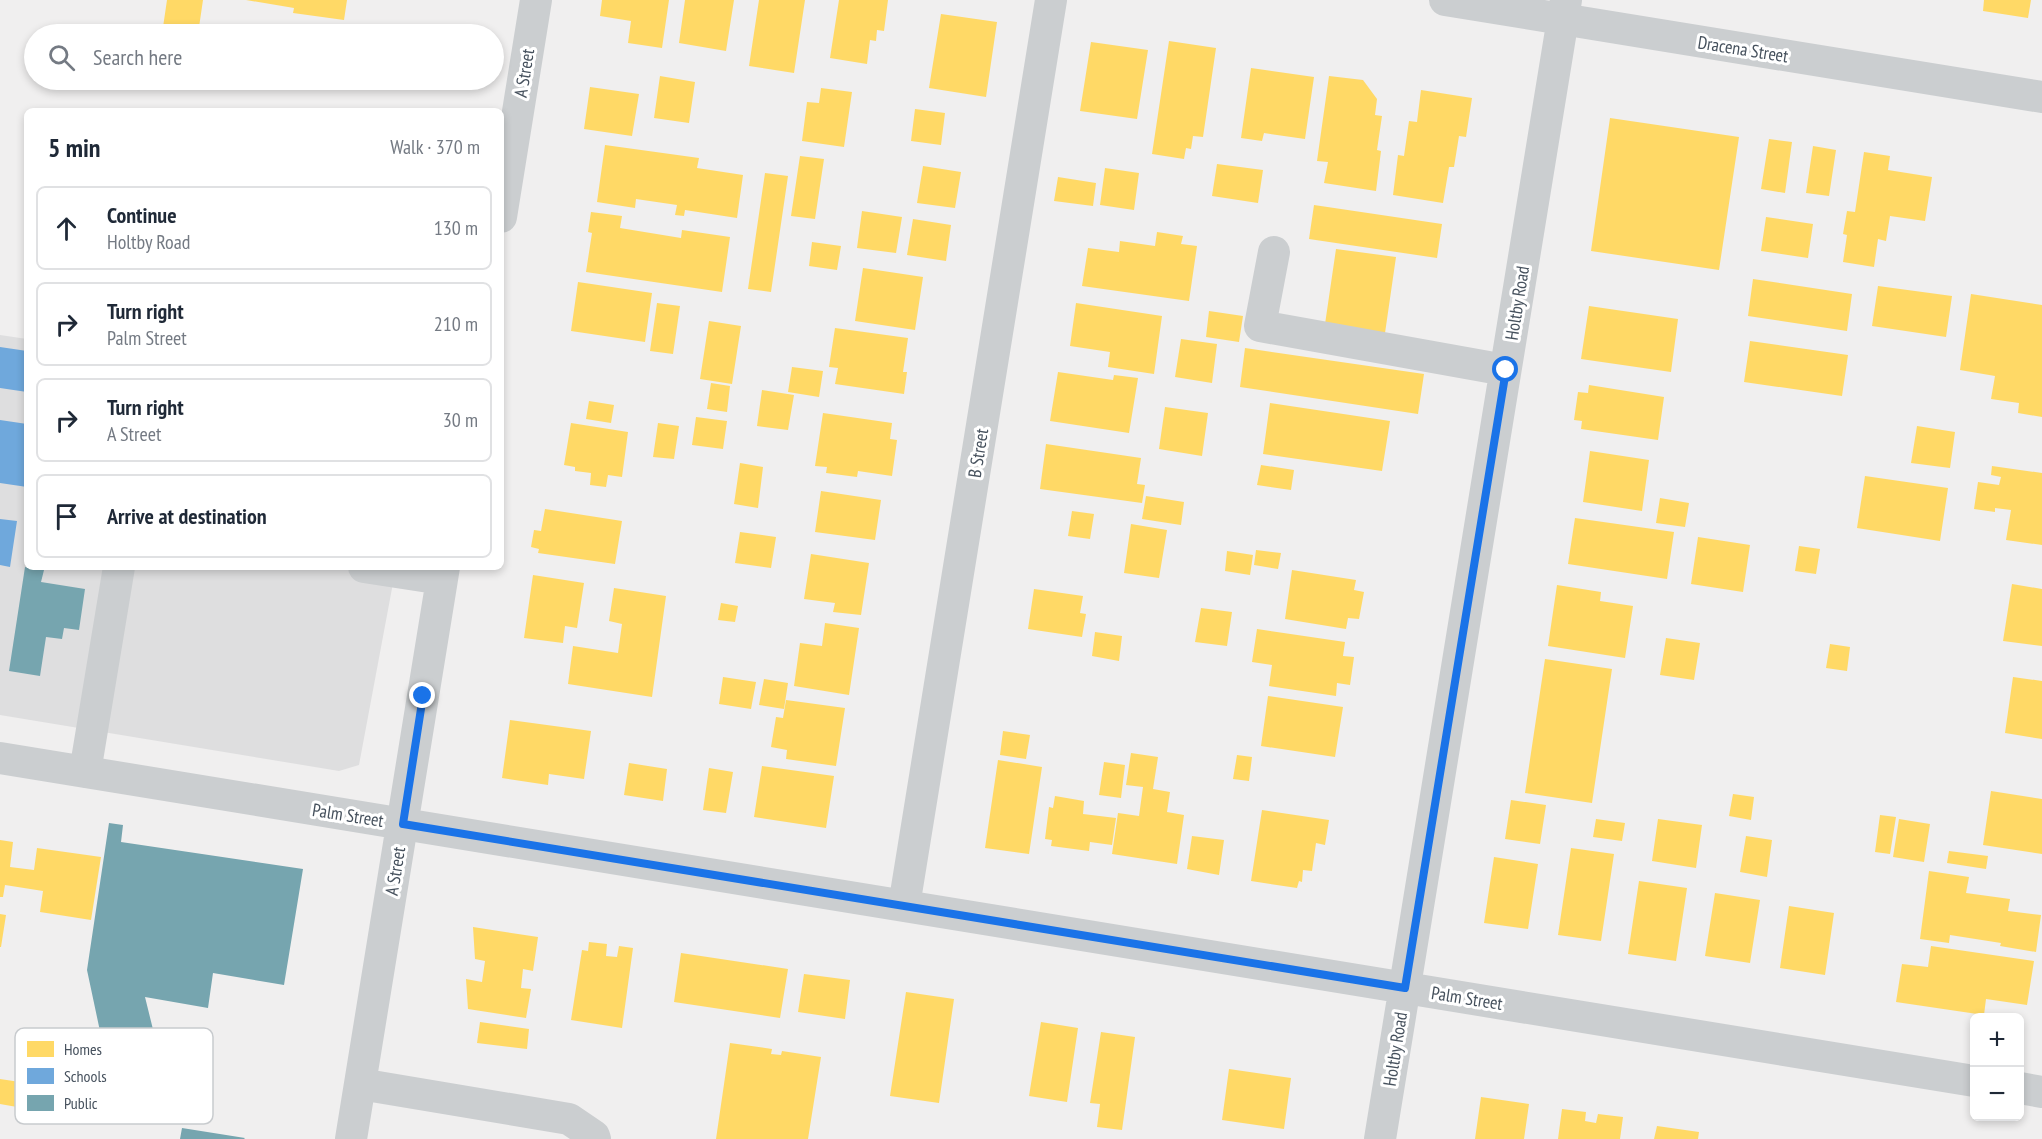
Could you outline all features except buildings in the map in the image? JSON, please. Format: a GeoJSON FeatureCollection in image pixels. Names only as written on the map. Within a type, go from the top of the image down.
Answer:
{"type":"FeatureCollection","features":[{"type":"Feature","properties":{"kind":"street","name":"A Street"},"geometry":{"type":"LineString","coordinates":[[504,198],[536,0]]}},
{"type":"Feature","properties":{"kind":"street","name":"B Street"},"geometry":{"type":"LineString","coordinates":[[904,906],[1051,0]]}},
{"type":"Feature","properties":{"kind":"street","name":"Dracena Street"},"geometry":{"type":"LineString","coordinates":[[1445,0],[1564,10],[2042,98]]}},
{"type":"Feature","properties":{"kind":"street","name":"Holtby Road"},"geometry":{"type":"LineString","coordinates":[[1380,1139],[1564,10]]}},
{"type":"Feature","properties":{"kind":"street"},"geometry":{"type":"LineString","coordinates":[[1274,252],[1260,326],[1506,370]]}},
{"type":"Feature","properties":{"kind":"street"},"geometry":{"type":"LineString","coordinates":[[85,772],[119,570]]}},
{"type":"Feature","properties":{"kind":"street"},"geometry":{"type":"LineString","coordinates":[[404,570],[443,573]]}},
{"type":"Feature","properties":{"kind":"street","name":"A Street"},"geometry":{"type":"LineString","coordinates":[[351,1139],[443,573]]}},
{"type":"Feature","properties":{"kind":"street","name":"Palm Street"},"geometry":{"type":"LineString","coordinates":[[0,759],[1970,1080]]}},
{"type":"Feature","properties":{"kind":"street"},"geometry":{"type":"LineString","coordinates":[[360,1084],[569,1119],[595,1139]]}},
{"type":"Feature","properties":{"kind":"street"},"geometry":{"type":"LineString","coordinates":[[2024,1089],[2042,1092]]}},
{"type":"Feature","properties":{"kind":"shaded area"},"geometry":{"type":"Polygon","coordinates":[[[0,335],[24,339],[24,570],[395,570],[359,765],[339,771],[0,715],[0,335]]]}},
{"type":"Feature","properties":{"kind":"route"},"geometry":{"type":"LineString","coordinates":[[423,696],[403,824],[1405,988],[1506,370]]}}]}
